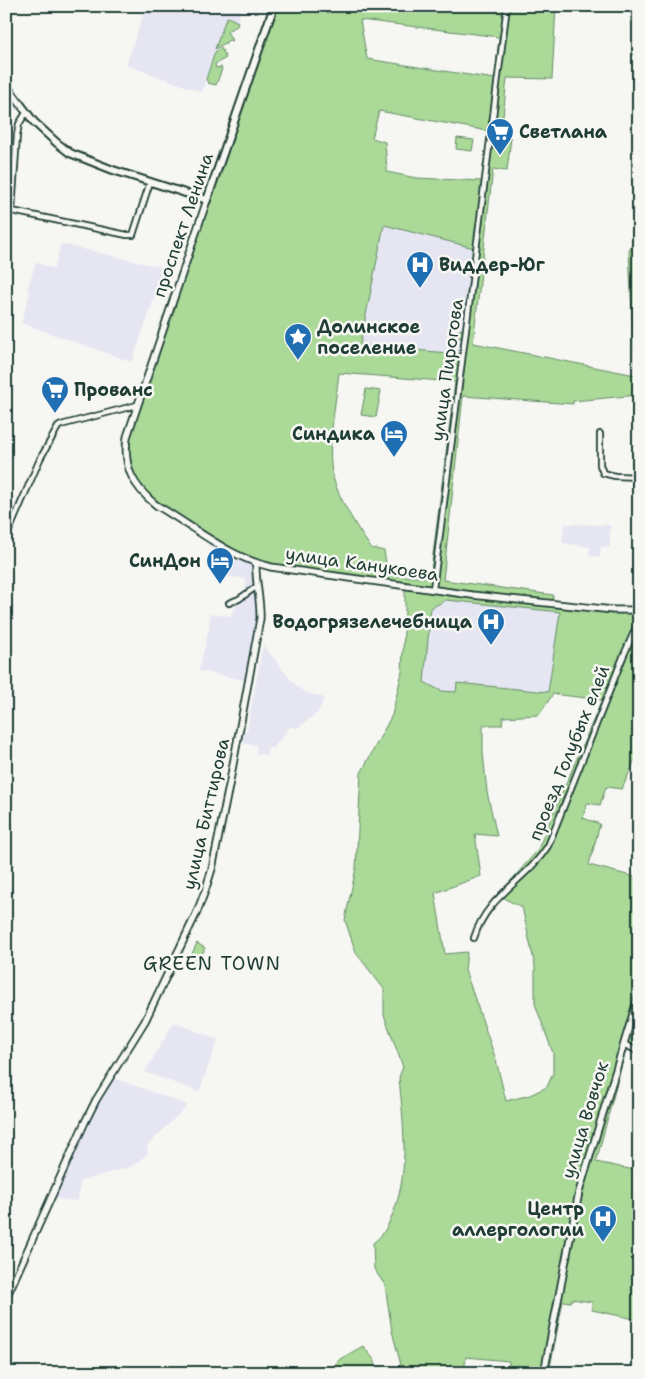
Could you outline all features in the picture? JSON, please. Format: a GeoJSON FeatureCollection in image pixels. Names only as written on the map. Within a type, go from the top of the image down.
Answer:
{"type":"FeatureCollection","features":[{"type":"Feature","properties":{"kind":"main road","name":"проспект Ленина"},"geometry":{"type":"LineString","coordinates":[[207,200],[274,6]]}},
{"type":"Feature","properties":{"kind":"main road"},"geometry":{"type":"LineString","coordinates":[[6,85],[26,113],[44,133],[70,152],[113,170],[207,200]]}},
{"type":"Feature","properties":{"kind":"street","name":"улица Пирогова"},"geometry":{"type":"LineString","coordinates":[[433,589],[468,327],[507,6]]}},
{"type":"Feature","properties":{"kind":"street"},"geometry":{"type":"LineString","coordinates":[[26,113],[19,124],[17,135],[12,211],[133,235],[150,182]]}},
{"type":"Feature","properties":{"kind":"street","name":"проспект Ленина"},"geometry":{"type":"LineString","coordinates":[[126,455],[127,437],[137,405],[207,200]]}},
{"type":"Feature","properties":{"kind":"street"},"geometry":{"type":"LineString","coordinates":[[6,538],[40,459],[58,427],[62,424],[137,405]]}},
{"type":"Feature","properties":{"kind":"street"},"geometry":{"type":"LineString","coordinates":[[600,434],[600,465],[603,473],[621,477],[639,477]]}},
{"type":"Feature","properties":{"kind":"street","name":"улица Канукоева"},"geometry":{"type":"LineString","coordinates":[[126,455],[135,483],[144,495],[156,505],[233,553],[256,563],[296,571],[472,596],[639,610]]}},
{"type":"Feature","properties":{"kind":"street","name":"улица Биттирова"},"geometry":{"type":"LineString","coordinates":[[6,1298],[90,1111],[145,1021],[205,892],[227,795],[260,619],[256,587],[256,563]]}},
{"type":"Feature","properties":{"kind":"street"},"geometry":{"type":"LineString","coordinates":[[229,603],[239,599],[256,587]]}},
{"type":"Feature","properties":{"kind":"street","name":"проезд Голубых елей"},"geometry":{"type":"LineString","coordinates":[[474,938],[490,906],[527,872],[548,846],[639,616]]}},
{"type":"Feature","properties":{"kind":"street","name":"улица Вовчок"},"geometry":{"type":"LineString","coordinates":[[544,1373],[579,1192],[639,994]]}},
{"type":"Feature","properties":{"kind":"street"},"geometry":{"type":"LineString","coordinates":[[624,1044],[639,1052]]}},
{"type":"Feature","properties":{"kind":"shaded area"},"geometry":{"type":"Polygon","coordinates":[[[146,6],[239,6],[238,10],[241,11],[238,21],[226,19],[202,92],[126,65],[146,6]]]}},
{"type":"Feature","properties":{"kind":"shaded area","name":"Виддер-Юг"},"geometry":{"type":"Polygon","coordinates":[[[384,224],[474,248],[465,329],[458,337],[463,339],[460,354],[359,345],[384,224]]]}},
{"type":"Feature","properties":{"kind":"shaded area"},"geometry":{"type":"Polygon","coordinates":[[[61,244],[165,268],[132,362],[21,323],[30,292],[27,290],[36,262],[54,269],[61,244]]]}},
{"type":"Feature","properties":{"kind":"shaded area"},"geometry":{"type":"Polygon","coordinates":[[[565,524],[610,525],[610,547],[601,547],[600,557],[589,556],[590,547],[562,543],[565,524]]]}},
{"type":"Feature","properties":{"kind":"shaded area"},"geometry":{"type":"Polygon","coordinates":[[[212,539],[256,563],[260,608],[249,681],[199,671],[209,628],[210,614],[230,616],[238,603],[237,598],[246,588],[246,579],[218,575],[220,566],[217,553],[208,545],[212,539]]]}},
{"type":"Feature","properties":{"kind":"shaded area","name":"Водогрязелечебница"},"geometry":{"type":"Polygon","coordinates":[[[446,600],[560,612],[548,692],[457,683],[456,692],[441,691],[424,682],[431,608],[446,600]]]}},
{"type":"Feature","properties":{"kind":"shaded area"},"geometry":{"type":"Polygon","coordinates":[[[263,645],[296,686],[306,693],[324,699],[318,712],[297,728],[290,727],[273,748],[268,747],[266,755],[257,754],[256,745],[242,743],[244,731],[247,730],[263,645]]]}},
{"type":"Feature","properties":{"kind":"shaded area"},"geometry":{"type":"Polygon","coordinates":[[[174,1022],[218,1040],[199,1092],[145,1072],[174,1022]]]}},
{"type":"Feature","properties":{"kind":"shaded area"},"geometry":{"type":"Polygon","coordinates":[[[111,1077],[188,1105],[147,1146],[148,1154],[132,1166],[80,1181],[78,1201],[51,1197],[85,1122],[111,1077]]]}},
{"type":"Feature","properties":{"kind":"green space"},"geometry":{"type":"Polygon","coordinates":[[[274,6],[556,6],[552,79],[507,78],[501,136],[511,138],[507,171],[493,169],[473,343],[635,375],[629,251],[639,231],[639,395],[573,401],[573,404],[463,396],[443,580],[553,595],[553,604],[639,610],[639,750],[622,789],[606,787],[600,805],[587,803],[583,818],[600,824],[589,865],[639,878],[639,1018],[631,1040],[639,1045],[639,1056],[626,1049],[596,1162],[639,1171],[639,1320],[592,1310],[592,1302],[572,1299],[570,1302],[563,1301],[549,1373],[508,1373],[509,1361],[466,1357],[464,1373],[403,1373],[392,1331],[385,1285],[374,1269],[373,1243],[383,1233],[390,1221],[399,1195],[402,1178],[404,1145],[399,1077],[403,1067],[384,1015],[384,989],[356,953],[345,920],[356,868],[361,773],[392,715],[402,672],[405,585],[256,563],[156,505],[135,483],[126,448],[274,6]],[[360,20],[367,59],[495,79],[499,37],[360,20]],[[379,111],[372,138],[385,142],[387,172],[416,178],[482,181],[488,131],[379,111]],[[384,225],[360,345],[459,354],[462,339],[458,337],[459,330],[465,329],[474,248],[384,225]],[[339,373],[331,437],[332,473],[343,502],[371,548],[384,551],[388,575],[430,578],[455,382],[339,373]],[[446,600],[431,608],[424,682],[441,691],[456,692],[457,683],[548,692],[560,612],[446,600]],[[553,694],[539,715],[503,717],[502,725],[483,725],[483,753],[487,792],[497,836],[475,834],[481,876],[435,893],[445,954],[467,952],[465,970],[496,1060],[506,1101],[530,1095],[547,1087],[553,1073],[553,1053],[535,1004],[535,966],[522,907],[507,900],[500,893],[537,851],[602,700],[553,694]]]}},
{"type":"Feature","properties":{"kind":"green space"},"geometry":{"type":"Polygon","coordinates":[[[228,17],[238,22],[237,26],[227,31],[232,41],[229,40],[226,44],[215,49],[226,18],[228,17]]]}},
{"type":"Feature","properties":{"kind":"green space"},"geometry":{"type":"Polygon","coordinates":[[[221,48],[226,58],[215,64],[216,68],[221,67],[222,69],[216,85],[208,83],[206,79],[215,52],[221,48]]]}},
{"type":"Feature","properties":{"kind":"green space"},"geometry":{"type":"Polygon","coordinates":[[[457,138],[474,140],[472,151],[456,149],[457,138]]]}},
{"type":"Feature","properties":{"kind":"green space"},"geometry":{"type":"Polygon","coordinates":[[[366,389],[381,391],[376,417],[361,415],[366,389]]]}},
{"type":"Feature","properties":{"kind":"green space"},"geometry":{"type":"Polygon","coordinates":[[[197,943],[205,948],[196,967],[188,962],[197,943]]]}},
{"type":"Feature","properties":{"kind":"green space"},"geometry":{"type":"Polygon","coordinates":[[[363,1346],[375,1361],[376,1373],[327,1373],[340,1359],[363,1346]]]}},
{"type":"Feature","properties":{"kind":"place","name":"Светлана"},"geometry":{"type":"Point","coordinates":[500,156]}},
{"type":"Feature","properties":{"kind":"place","name":"Виддер-Юг"},"geometry":{"type":"Point","coordinates":[420,289]}},
{"type":"Feature","properties":{"kind":"place","name":"Долинское поселение"},"geometry":{"type":"Point","coordinates":[298,361]}},
{"type":"Feature","properties":{"kind":"place","name":"Прованс"},"geometry":{"type":"Point","coordinates":[55,414]}},
{"type":"Feature","properties":{"kind":"place","name":"Синдика"},"geometry":{"type":"Point","coordinates":[394,458]}},
{"type":"Feature","properties":{"kind":"place","name":"СинДон"},"geometry":{"type":"Point","coordinates":[220,585]}},
{"type":"Feature","properties":{"kind":"place","name":"Водогрязелечебница"},"geometry":{"type":"Point","coordinates":[491,646]}},
{"type":"Feature","properties":{"kind":"place","name":"Центр аллергологии"},"geometry":{"type":"Point","coordinates":[603,1243]}},
{"type":"Feature","properties":{"kind":"district","name":"GREEN TOWN"},"geometry":{"type":"Point","coordinates":[212,963]}}]}
